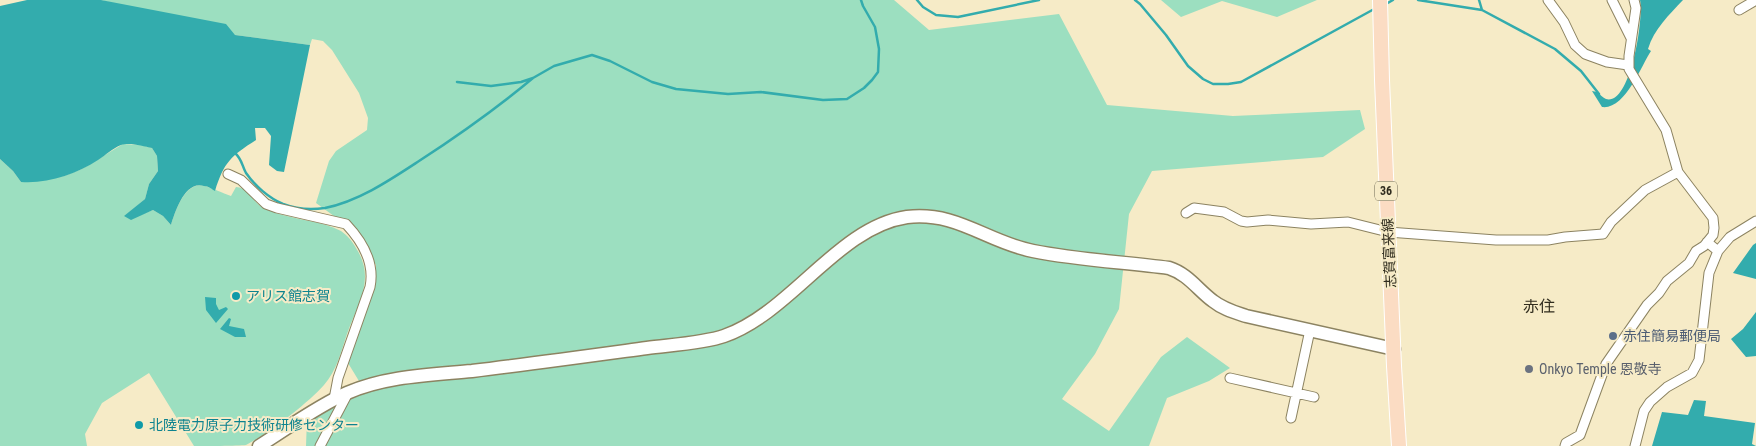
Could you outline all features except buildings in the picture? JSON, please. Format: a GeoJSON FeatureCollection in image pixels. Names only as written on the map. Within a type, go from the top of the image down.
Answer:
{"type":"FeatureCollection","features":[{"type":"Feature","properties":{"kind":"main road","name":"志賀富来線"},"geometry":{"type":"LineString","coordinates":[[1380,0],[1394,366],[1400,446]]}},
{"type":"Feature","properties":{"kind":"street"},"geometry":{"type":"LineString","coordinates":[[1548,0],[1564,22],[1575,45],[1585,54],[1629,67]]}},
{"type":"Feature","properties":{"kind":"street"},"geometry":{"type":"LineString","coordinates":[[1612,0],[1631,38]]}},
{"type":"Feature","properties":{"kind":"street"},"geometry":{"type":"LineString","coordinates":[[1565,446],[1566,443],[1580,435],[1606,364],[1630,329],[1667,281],[1688,263],[1696,251],[1713,235],[1713,218],[1678,172],[1666,130],[1629,67],[1636,8],[1634,0]]}},
{"type":"Feature","properties":{"kind":"street"},"geometry":{"type":"LineString","coordinates":[[1738,10],[1756,0]]}},
{"type":"Feature","properties":{"kind":"street"},"geometry":{"type":"LineString","coordinates":[[1186,213],[1194,208],[1224,212],[1247,222],[1268,220],[1311,224],[1348,222],[1388,232],[1496,240],[1548,240],[1603,234],[1611,222],[1645,190],[1678,172]]}},
{"type":"Feature","properties":{"kind":"street"},"geometry":{"type":"LineString","coordinates":[[228,174],[241,180],[266,204],[346,224],[353,231],[368,255],[372,267],[370,287],[338,378],[334,399]]}},
{"type":"Feature","properties":{"kind":"street"},"geometry":{"type":"LineString","coordinates":[[259,446],[334,399],[348,392],[382,382],[521,364],[552,362],[720,337],[746,326],[772,310],[847,245],[866,231],[906,218],[938,217],[956,222],[1018,248],[1032,251],[1091,260],[1169,268],[1188,277],[1212,301],[1225,309],[1246,316],[1394,349]]}},
{"type":"Feature","properties":{"kind":"street"},"geometry":{"type":"LineString","coordinates":[[1635,446],[1644,410],[1667,387],[1692,373],[1699,360],[1709,273],[1718,250],[1730,237],[1756,222]]}},
{"type":"Feature","properties":{"kind":"street"},"geometry":{"type":"LineString","coordinates":[[1707,242],[1718,250]]}},
{"type":"Feature","properties":{"kind":"street"},"geometry":{"type":"LineString","coordinates":[[1291,418],[1298,393],[1310,330]]}},
{"type":"Feature","properties":{"kind":"street"},"geometry":{"type":"LineString","coordinates":[[1230,378],[1314,397]]}},
{"type":"Feature","properties":{"kind":"street"},"geometry":{"type":"LineString","coordinates":[[320,446],[332,419],[348,392]]}},
{"type":"Feature","properties":{"kind":"green space"},"geometry":{"type":"Polygon","coordinates":[[[101,0],[894,0],[929,30],[1059,14],[1107,105],[1233,116],[1360,110],[1365,129],[1323,157],[1152,171],[1129,214],[1119,309],[1095,354],[1062,399],[1109,431],[1161,357],[1187,337],[1230,368],[1209,381],[1167,398],[1149,446],[306,446],[307,418],[362,386],[348,363],[376,277],[376,265],[356,232],[316,203],[329,161],[336,151],[367,130],[368,118],[359,93],[332,50],[323,41],[312,39],[310,45],[235,35],[101,0]]]}},
{"type":"Feature","properties":{"kind":"green space"},"geometry":{"type":"Polygon","coordinates":[[[1161,0],[1317,0],[1277,17],[1222,1],[1181,17],[1161,0]]]}},
{"type":"Feature","properties":{"kind":"green space"},"geometry":{"type":"Polygon","coordinates":[[[123,144],[142,145],[152,148],[157,156],[158,171],[149,184],[145,199],[125,216],[143,214],[153,210],[163,216],[171,225],[182,198],[192,188],[198,185],[205,186],[231,196],[236,187],[247,192],[265,209],[326,225],[341,231],[348,237],[362,259],[365,281],[360,301],[338,361],[324,385],[308,401],[276,426],[246,445],[194,446],[149,373],[102,403],[85,434],[87,446],[0,446],[0,159],[13,171],[21,182],[64,176],[82,169],[123,144]]]}},
{"type":"Feature","properties":{"kind":"water"},"geometry":{"type":"Polygon","coordinates":[[[27,0],[101,0],[226,24],[235,35],[310,45],[284,172],[277,171],[269,165],[271,136],[265,128],[255,128],[256,140],[234,156],[225,166],[215,191],[205,186],[197,185],[191,188],[182,198],[171,225],[163,216],[153,210],[131,220],[124,216],[145,199],[149,184],[158,171],[157,156],[152,148],[132,144],[121,145],[71,174],[51,180],[21,182],[13,171],[0,159],[0,6],[27,0]]]}},
{"type":"Feature","properties":{"kind":"water"},"geometry":{"type":"Polygon","coordinates":[[[1640,0],[1683,0],[1654,35],[1648,49],[1651,51],[1625,95],[1618,102],[1602,107],[1592,91],[1597,92],[1606,99],[1615,97],[1622,89],[1629,75],[1638,40],[1640,0]]]}},
{"type":"Feature","properties":{"kind":"water"},"geometry":{"type":"Polygon","coordinates":[[[1756,243],[1756,279],[1733,273],[1753,245],[1756,243]]]}},
{"type":"Feature","properties":{"kind":"water"},"geometry":{"type":"Polygon","coordinates":[[[205,297],[216,298],[219,310],[226,307],[228,309],[216,323],[206,310],[205,297]]]}},
{"type":"Feature","properties":{"kind":"water"},"geometry":{"type":"Polygon","coordinates":[[[1756,312],[1756,356],[1746,357],[1731,339],[1743,329],[1756,312]]]}},
{"type":"Feature","properties":{"kind":"water"},"geometry":{"type":"Polygon","coordinates":[[[229,318],[231,319],[229,326],[244,329],[246,337],[235,337],[220,329],[229,318]]]}},
{"type":"Feature","properties":{"kind":"water"},"geometry":{"type":"Polygon","coordinates":[[[1694,400],[1706,401],[1704,416],[1755,423],[1752,444],[1756,446],[1652,446],[1662,412],[1688,415],[1694,400]]]}},
{"type":"Feature","properties":{"kind":"waterway"},"geometry":{"type":"LineString","coordinates":[[457,82],[491,86],[521,82],[533,78],[554,66],[592,55],[610,61],[652,82],[676,89],[728,94],[761,92],[823,100],[847,99],[864,88],[878,72],[879,49],[875,27],[861,0]]}},
{"type":"Feature","properties":{"kind":"waterway"},"geometry":{"type":"LineString","coordinates":[[917,0],[923,7],[936,15],[958,17],[1039,0]]}},
{"type":"Feature","properties":{"kind":"waterway"},"geometry":{"type":"LineString","coordinates":[[1135,0],[1166,35],[1188,66],[1203,79],[1213,84],[1241,82],[1376,8]]}},
{"type":"Feature","properties":{"kind":"waterway"},"geometry":{"type":"LineString","coordinates":[[1386,4],[1393,0]]}},
{"type":"Feature","properties":{"kind":"waterway"},"geometry":{"type":"LineString","coordinates":[[1418,0],[1482,10],[1555,49],[1581,71],[1599,94]]}},
{"type":"Feature","properties":{"kind":"waterway"},"geometry":{"type":"LineString","coordinates":[[1479,0],[1482,10]]}},
{"type":"Feature","properties":{"kind":"waterway"},"geometry":{"type":"LineString","coordinates":[[235,153],[250,178],[263,191],[283,204],[309,209],[338,205],[374,189],[397,175],[478,121],[533,78]]}},
{"type":"Feature","properties":{"kind":"place","name":"アリス館志賀"},"geometry":{"type":"Point","coordinates":[236,296]}},
{"type":"Feature","properties":{"kind":"place","name":"赤住簡易郵便局"},"geometry":{"type":"Point","coordinates":[1613,336]}},
{"type":"Feature","properties":{"kind":"place","name":"Onkyo Temple 恩敬寺"},"geometry":{"type":"Point","coordinates":[1529,369]}},
{"type":"Feature","properties":{"kind":"place","name":"北陸電力原子力技術研修センター"},"geometry":{"type":"Point","coordinates":[139,425]}},
{"type":"Feature","properties":{"kind":"district","name":"赤住"},"geometry":{"type":"Point","coordinates":[1539,306]}}]}
